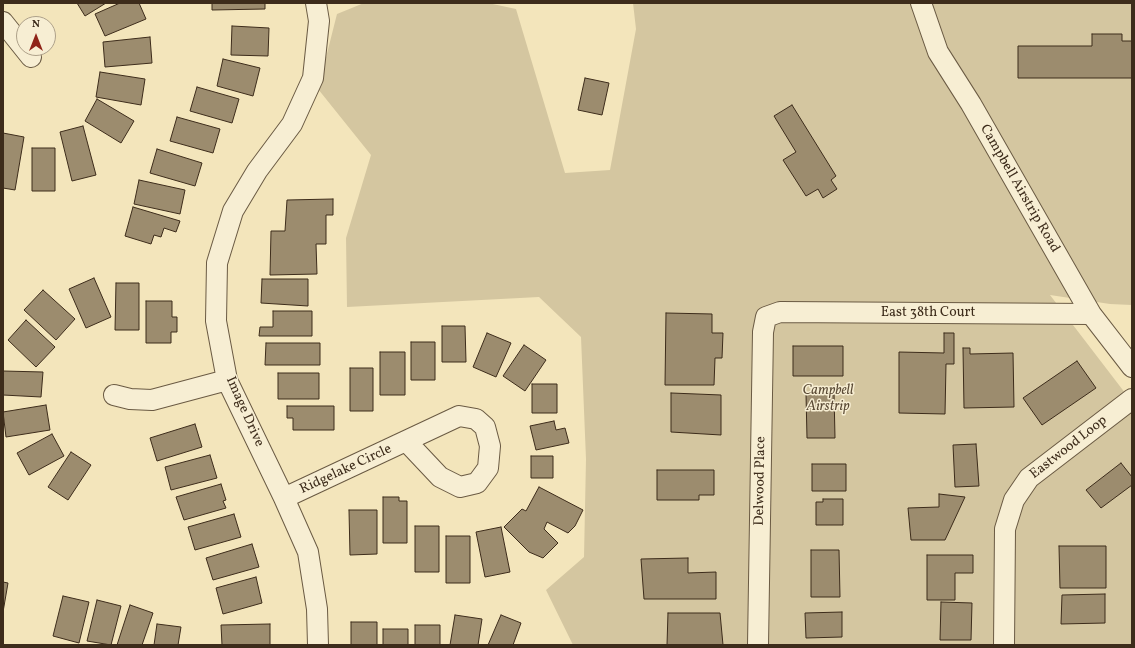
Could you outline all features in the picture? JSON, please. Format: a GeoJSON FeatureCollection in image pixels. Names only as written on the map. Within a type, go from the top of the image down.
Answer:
{"type":"FeatureCollection","features":[{"type":"Feature","properties":{"kind":"street","name":"Image Drive"},"geometry":{"type":"LineString","coordinates":[[316,3],[319,21],[313,78],[292,124],[257,171],[232,211],[217,263],[216,321],[227,380],[284,498],[308,552],[317,609],[318,645]]}},
{"type":"Feature","properties":{"kind":"street","name":"Campbell Airstrip Road"},"geometry":{"type":"LineString","coordinates":[[921,3],[938,52],[971,104],[1092,314],[1132,367]]}},
{"type":"Feature","properties":{"kind":"street"},"geometry":{"type":"LineString","coordinates":[[3,22],[31,57]]}},
{"type":"Feature","properties":{"kind":"street","name":"East 38th Court"},"geometry":{"type":"LineString","coordinates":[[766,318],[780,312],[1092,314]]}},
{"type":"Feature","properties":{"kind":"street","name":"Delwood Place"},"geometry":{"type":"LineString","coordinates":[[758,645],[763,332],[766,318]]}},
{"type":"Feature","properties":{"kind":"street"},"geometry":{"type":"LineString","coordinates":[[114,395],[130,399],[152,400],[227,380]]}},
{"type":"Feature","properties":{"kind":"street","name":"Eastwood Loop"},"geometry":{"type":"LineString","coordinates":[[1004,645],[1005,529],[1014,500],[1029,478],[1132,399]]}},
{"type":"Feature","properties":{"kind":"street","name":"Ridgelake Circle"},"geometry":{"type":"LineString","coordinates":[[284,498],[407,442]]}},
{"type":"Feature","properties":{"kind":"green space","name":"Campbell Airstrip"},"geometry":{"type":"Polygon","coordinates":[[[364,3],[488,3],[516,9],[565,173],[610,170],[636,29],[633,3],[1132,3],[1132,305],[1110,304],[1050,295],[1132,402],[1132,645],[573,645],[546,590],[584,557],[586,459],[581,337],[539,297],[347,307],[346,238],[371,155],[318,89],[337,14],[364,3]]]}},
{"type":"Feature","properties":{"kind":"building"},"geometry":{"type":"Polygon","coordinates":[[[77,3],[106,3],[85,16],[77,3]]]}},
{"type":"Feature","properties":{"kind":"building"},"geometry":{"type":"Polygon","coordinates":[[[120,3],[139,3],[146,19],[105,36],[95,14],[120,3]]]}},
{"type":"Feature","properties":{"kind":"building"},"geometry":{"type":"Polygon","coordinates":[[[212,3],[265,3],[265,9],[212,10],[212,3]]]}},
{"type":"Feature","properties":{"kind":"building"},"geometry":{"type":"Polygon","coordinates":[[[232,26],[269,28],[268,56],[231,55],[232,26]]]}},
{"type":"Feature","properties":{"kind":"building"},"geometry":{"type":"Polygon","coordinates":[[[1092,34],[1122,34],[1122,41],[1132,41],[1132,78],[1018,78],[1018,46],[1092,46],[1092,34]]]}},
{"type":"Feature","properties":{"kind":"building"},"geometry":{"type":"Polygon","coordinates":[[[150,37],[152,63],[105,67],[103,42],[150,37]]]}},
{"type":"Feature","properties":{"kind":"building"},"geometry":{"type":"Polygon","coordinates":[[[223,59],[260,68],[253,96],[217,86],[223,59]]]}},
{"type":"Feature","properties":{"kind":"building"},"geometry":{"type":"Polygon","coordinates":[[[100,72],[145,79],[141,105],[96,97],[100,72]]]}},
{"type":"Feature","properties":{"kind":"building"},"geometry":{"type":"Polygon","coordinates":[[[585,78],[609,83],[602,115],[578,110],[585,78]]]}},
{"type":"Feature","properties":{"kind":"building"},"geometry":{"type":"Polygon","coordinates":[[[197,87],[239,99],[232,123],[190,111],[197,87]]]}},
{"type":"Feature","properties":{"kind":"building"},"geometry":{"type":"Polygon","coordinates":[[[97,99],[134,121],[121,143],[85,121],[97,99]]]}},
{"type":"Feature","properties":{"kind":"building"},"geometry":{"type":"Polygon","coordinates":[[[792,105],[836,176],[831,180],[837,189],[823,198],[818,189],[806,196],[783,160],[796,152],[774,116],[792,105]]]}},
{"type":"Feature","properties":{"kind":"building"},"geometry":{"type":"Polygon","coordinates":[[[177,117],[220,129],[213,153],[170,141],[177,117]]]}},
{"type":"Feature","properties":{"kind":"building"},"geometry":{"type":"Polygon","coordinates":[[[83,126],[96,175],[72,181],[60,132],[83,126]]]}},
{"type":"Feature","properties":{"kind":"building"},"geometry":{"type":"Polygon","coordinates":[[[3,133],[24,137],[15,190],[3,188],[3,133]]]}},
{"type":"Feature","properties":{"kind":"building"},"geometry":{"type":"Polygon","coordinates":[[[32,148],[55,148],[55,191],[32,191],[32,148]]]}},
{"type":"Feature","properties":{"kind":"building"},"geometry":{"type":"Polygon","coordinates":[[[157,149],[202,163],[195,186],[150,173],[157,149]]]}},
{"type":"Feature","properties":{"kind":"building"},"geometry":{"type":"Polygon","coordinates":[[[139,180],[185,190],[180,214],[134,204],[139,180]]]}},
{"type":"Feature","properties":{"kind":"building"},"geometry":{"type":"Polygon","coordinates":[[[333,199],[333,215],[326,215],[326,244],[316,244],[317,274],[270,275],[271,231],[285,231],[287,200],[333,199]]]}},
{"type":"Feature","properties":{"kind":"building"},"geometry":{"type":"Polygon","coordinates":[[[133,207],[180,221],[176,232],[164,228],[161,237],[154,235],[151,244],[125,236],[133,207]]]}},
{"type":"Feature","properties":{"kind":"building"},"geometry":{"type":"Polygon","coordinates":[[[94,278],[111,317],[86,328],[69,289],[94,278]]]}},
{"type":"Feature","properties":{"kind":"building"},"geometry":{"type":"Polygon","coordinates":[[[262,279],[308,279],[308,306],[261,303],[262,279]]]}},
{"type":"Feature","properties":{"kind":"building"},"geometry":{"type":"Polygon","coordinates":[[[116,283],[139,283],[139,330],[115,330],[116,283]]]}},
{"type":"Feature","properties":{"kind":"building"},"geometry":{"type":"Polygon","coordinates":[[[43,290],[75,319],[56,340],[24,310],[43,290]]]}},
{"type":"Feature","properties":{"kind":"building"},"geometry":{"type":"Polygon","coordinates":[[[146,301],[172,301],[172,317],[177,317],[177,332],[171,332],[171,343],[146,343],[146,301]]]}},
{"type":"Feature","properties":{"kind":"building"},"geometry":{"type":"Polygon","coordinates":[[[273,311],[312,311],[312,336],[259,336],[260,327],[273,327],[273,311]]]}},
{"type":"Feature","properties":{"kind":"building"},"geometry":{"type":"Polygon","coordinates":[[[666,313],[712,314],[712,333],[723,333],[722,358],[715,358],[714,385],[665,385],[666,313]]]}},
{"type":"Feature","properties":{"kind":"building"},"geometry":{"type":"Polygon","coordinates":[[[26,320],[55,347],[36,367],[8,340],[26,320]]]}},
{"type":"Feature","properties":{"kind":"building"},"geometry":{"type":"Polygon","coordinates":[[[442,326],[465,326],[466,362],[442,362],[442,326]]]}},
{"type":"Feature","properties":{"kind":"building"},"geometry":{"type":"Polygon","coordinates":[[[487,333],[511,343],[496,377],[473,367],[487,333]]]}},
{"type":"Feature","properties":{"kind":"building"},"geometry":{"type":"Polygon","coordinates":[[[944,333],[954,333],[954,364],[946,364],[945,414],[899,413],[899,352],[944,353],[944,333]]]}},
{"type":"Feature","properties":{"kind":"building"},"geometry":{"type":"Polygon","coordinates":[[[411,342],[435,342],[435,380],[411,380],[411,342]]]}},
{"type":"Feature","properties":{"kind":"building"},"geometry":{"type":"Polygon","coordinates":[[[266,343],[320,343],[320,365],[265,365],[266,343]]]}},
{"type":"Feature","properties":{"kind":"building"},"geometry":{"type":"Polygon","coordinates":[[[524,345],[546,360],[525,391],[503,376],[524,345]]]}},
{"type":"Feature","properties":{"kind":"building"},"geometry":{"type":"Polygon","coordinates":[[[793,346],[843,346],[843,376],[793,376],[793,346]]]}},
{"type":"Feature","properties":{"kind":"building"},"geometry":{"type":"Polygon","coordinates":[[[963,348],[970,348],[970,354],[1013,353],[1014,407],[964,408],[963,348]]]}},
{"type":"Feature","properties":{"kind":"building"},"geometry":{"type":"Polygon","coordinates":[[[380,352],[405,352],[405,395],[380,395],[380,352]]]}},
{"type":"Feature","properties":{"kind":"building"},"geometry":{"type":"Polygon","coordinates":[[[1077,361],[1096,388],[1042,425],[1023,398],[1077,361]]]}},
{"type":"Feature","properties":{"kind":"building"},"geometry":{"type":"Polygon","coordinates":[[[350,368],[373,368],[373,411],[350,411],[350,368]]]}},
{"type":"Feature","properties":{"kind":"building"},"geometry":{"type":"Polygon","coordinates":[[[3,371],[43,372],[41,397],[3,395],[3,371]]]}},
{"type":"Feature","properties":{"kind":"building"},"geometry":{"type":"Polygon","coordinates":[[[278,373],[319,373],[319,399],[278,399],[278,373]]]}},
{"type":"Feature","properties":{"kind":"building"},"geometry":{"type":"Polygon","coordinates":[[[532,384],[557,384],[557,413],[532,413],[532,384]]]}},
{"type":"Feature","properties":{"kind":"building"},"geometry":{"type":"Polygon","coordinates":[[[671,393],[721,395],[721,435],[671,432],[671,393]]]}},
{"type":"Feature","properties":{"kind":"building"},"geometry":{"type":"Polygon","coordinates":[[[834,393],[835,438],[807,438],[806,394],[834,393]]]}},
{"type":"Feature","properties":{"kind":"building"},"geometry":{"type":"Polygon","coordinates":[[[46,405],[50,430],[6,437],[3,412],[46,405]]]}},
{"type":"Feature","properties":{"kind":"building"},"geometry":{"type":"Polygon","coordinates":[[[287,406],[334,406],[334,430],[293,430],[293,418],[287,418],[287,406]]]}},
{"type":"Feature","properties":{"kind":"building"},"geometry":{"type":"Polygon","coordinates":[[[554,421],[556,430],[565,428],[569,443],[536,450],[530,426],[554,421]]]}},
{"type":"Feature","properties":{"kind":"building"},"geometry":{"type":"Polygon","coordinates":[[[195,424],[202,447],[157,461],[150,438],[195,424]]]}},
{"type":"Feature","properties":{"kind":"building"},"geometry":{"type":"Polygon","coordinates":[[[52,434],[64,456],[29,475],[17,453],[52,434]]]}},
{"type":"Feature","properties":{"kind":"building"},"geometry":{"type":"Polygon","coordinates":[[[976,444],[979,486],[955,487],[953,445],[976,444]]]}},
{"type":"Feature","properties":{"kind":"building"},"geometry":{"type":"Polygon","coordinates":[[[71,452],[91,465],[68,500],[48,487],[71,452]]]}},
{"type":"Feature","properties":{"kind":"building"},"geometry":{"type":"Polygon","coordinates":[[[210,455],[217,478],[171,490],[165,467],[210,455]]]}},
{"type":"Feature","properties":{"kind":"building"},"geometry":{"type":"Polygon","coordinates":[[[531,456],[553,456],[553,478],[531,478],[531,456]]]}},
{"type":"Feature","properties":{"kind":"building"},"geometry":{"type":"Polygon","coordinates":[[[1121,463],[1132,477],[1132,485],[1101,508],[1086,490],[1121,463]]]}},
{"type":"Feature","properties":{"kind":"building"},"geometry":{"type":"Polygon","coordinates":[[[812,464],[846,464],[846,491],[812,491],[812,464]]]}},
{"type":"Feature","properties":{"kind":"building"},"geometry":{"type":"Polygon","coordinates":[[[657,470],[714,470],[714,495],[699,495],[699,500],[657,500],[657,470]]]}},
{"type":"Feature","properties":{"kind":"building"},"geometry":{"type":"Polygon","coordinates":[[[221,484],[226,500],[223,501],[226,508],[184,520],[176,497],[221,484]]]}},
{"type":"Feature","properties":{"kind":"building"},"geometry":{"type":"Polygon","coordinates":[[[539,487],[583,510],[575,526],[568,533],[547,522],[544,529],[558,543],[543,558],[529,552],[504,527],[522,509],[526,511],[539,487]]]}},
{"type":"Feature","properties":{"kind":"building"},"geometry":{"type":"Polygon","coordinates":[[[939,494],[965,497],[945,540],[911,540],[908,508],[939,507],[939,494]]]}},
{"type":"Feature","properties":{"kind":"building"},"geometry":{"type":"Polygon","coordinates":[[[383,497],[399,497],[399,501],[407,501],[407,543],[383,543],[383,497]]]}},
{"type":"Feature","properties":{"kind":"building"},"geometry":{"type":"Polygon","coordinates":[[[823,499],[843,499],[843,525],[816,525],[816,502],[823,502],[823,499]]]}},
{"type":"Feature","properties":{"kind":"building"},"geometry":{"type":"Polygon","coordinates":[[[349,510],[377,510],[377,554],[350,555],[349,510]]]}},
{"type":"Feature","properties":{"kind":"building"},"geometry":{"type":"Polygon","coordinates":[[[234,514],[241,537],[195,550],[188,527],[234,514]]]}},
{"type":"Feature","properties":{"kind":"building"},"geometry":{"type":"Polygon","coordinates":[[[415,526],[439,526],[439,572],[415,572],[415,526]]]}},
{"type":"Feature","properties":{"kind":"building"},"geometry":{"type":"Polygon","coordinates":[[[501,527],[510,572],[485,577],[476,532],[501,527]]]}},
{"type":"Feature","properties":{"kind":"building"},"geometry":{"type":"Polygon","coordinates":[[[446,536],[470,536],[470,583],[446,583],[446,536]]]}},
{"type":"Feature","properties":{"kind":"building"},"geometry":{"type":"Polygon","coordinates":[[[252,544],[259,567],[213,580],[206,558],[252,544]]]}},
{"type":"Feature","properties":{"kind":"building"},"geometry":{"type":"Polygon","coordinates":[[[1059,546],[1106,546],[1106,588],[1060,588],[1059,546]]]}},
{"type":"Feature","properties":{"kind":"building"},"geometry":{"type":"Polygon","coordinates":[[[811,550],[839,550],[840,597],[811,597],[811,550]]]}},
{"type":"Feature","properties":{"kind":"building"},"geometry":{"type":"Polygon","coordinates":[[[927,555],[973,555],[973,573],[955,573],[955,600],[927,600],[927,555]]]}},
{"type":"Feature","properties":{"kind":"building"},"geometry":{"type":"Polygon","coordinates":[[[688,558],[688,573],[716,572],[716,599],[644,599],[641,559],[688,558]]]}},
{"type":"Feature","properties":{"kind":"building"},"geometry":{"type":"Polygon","coordinates":[[[256,577],[262,603],[223,614],[216,588],[256,577]]]}},
{"type":"Feature","properties":{"kind":"building"},"geometry":{"type":"Polygon","coordinates":[[[3,582],[8,583],[3,612],[3,582]]]}},
{"type":"Feature","properties":{"kind":"building"},"geometry":{"type":"Polygon","coordinates":[[[1105,594],[1105,623],[1061,624],[1062,595],[1105,594]]]}},
{"type":"Feature","properties":{"kind":"building"},"geometry":{"type":"Polygon","coordinates":[[[63,596],[89,602],[79,643],[53,636],[63,596]]]}},
{"type":"Feature","properties":{"kind":"building"},"geometry":{"type":"Polygon","coordinates":[[[97,600],[121,606],[111,645],[87,641],[97,600]]]}},
{"type":"Feature","properties":{"kind":"building"},"geometry":{"type":"Polygon","coordinates":[[[941,602],[972,603],[971,640],[940,640],[941,602]]]}},
{"type":"Feature","properties":{"kind":"building"},"geometry":{"type":"Polygon","coordinates":[[[130,605],[153,613],[142,645],[117,645],[130,605]]]}},
{"type":"Feature","properties":{"kind":"building"},"geometry":{"type":"Polygon","coordinates":[[[842,612],[842,637],[806,638],[805,613],[842,612]]]}},
{"type":"Feature","properties":{"kind":"building"},"geometry":{"type":"Polygon","coordinates":[[[668,613],[720,613],[723,645],[667,645],[668,613]]]}},
{"type":"Feature","properties":{"kind":"building"},"geometry":{"type":"Polygon","coordinates":[[[455,615],[482,619],[478,645],[450,645],[455,615]]]}},
{"type":"Feature","properties":{"kind":"building"},"geometry":{"type":"Polygon","coordinates":[[[501,615],[521,623],[513,645],[488,645],[501,615]]]}},
{"type":"Feature","properties":{"kind":"building"},"geometry":{"type":"Polygon","coordinates":[[[351,622],[377,622],[377,645],[351,645],[351,622]]]}},
{"type":"Feature","properties":{"kind":"building"},"geometry":{"type":"Polygon","coordinates":[[[157,624],[181,627],[178,645],[154,645],[157,624]]]}},
{"type":"Feature","properties":{"kind":"building"},"geometry":{"type":"Polygon","coordinates":[[[270,624],[270,645],[222,645],[221,625],[270,624]]]}},
{"type":"Feature","properties":{"kind":"building"},"geometry":{"type":"Polygon","coordinates":[[[415,625],[440,625],[440,645],[415,645],[415,625]]]}},
{"type":"Feature","properties":{"kind":"building"},"geometry":{"type":"Polygon","coordinates":[[[383,629],[408,629],[408,645],[383,645],[383,629]]]}}]}
